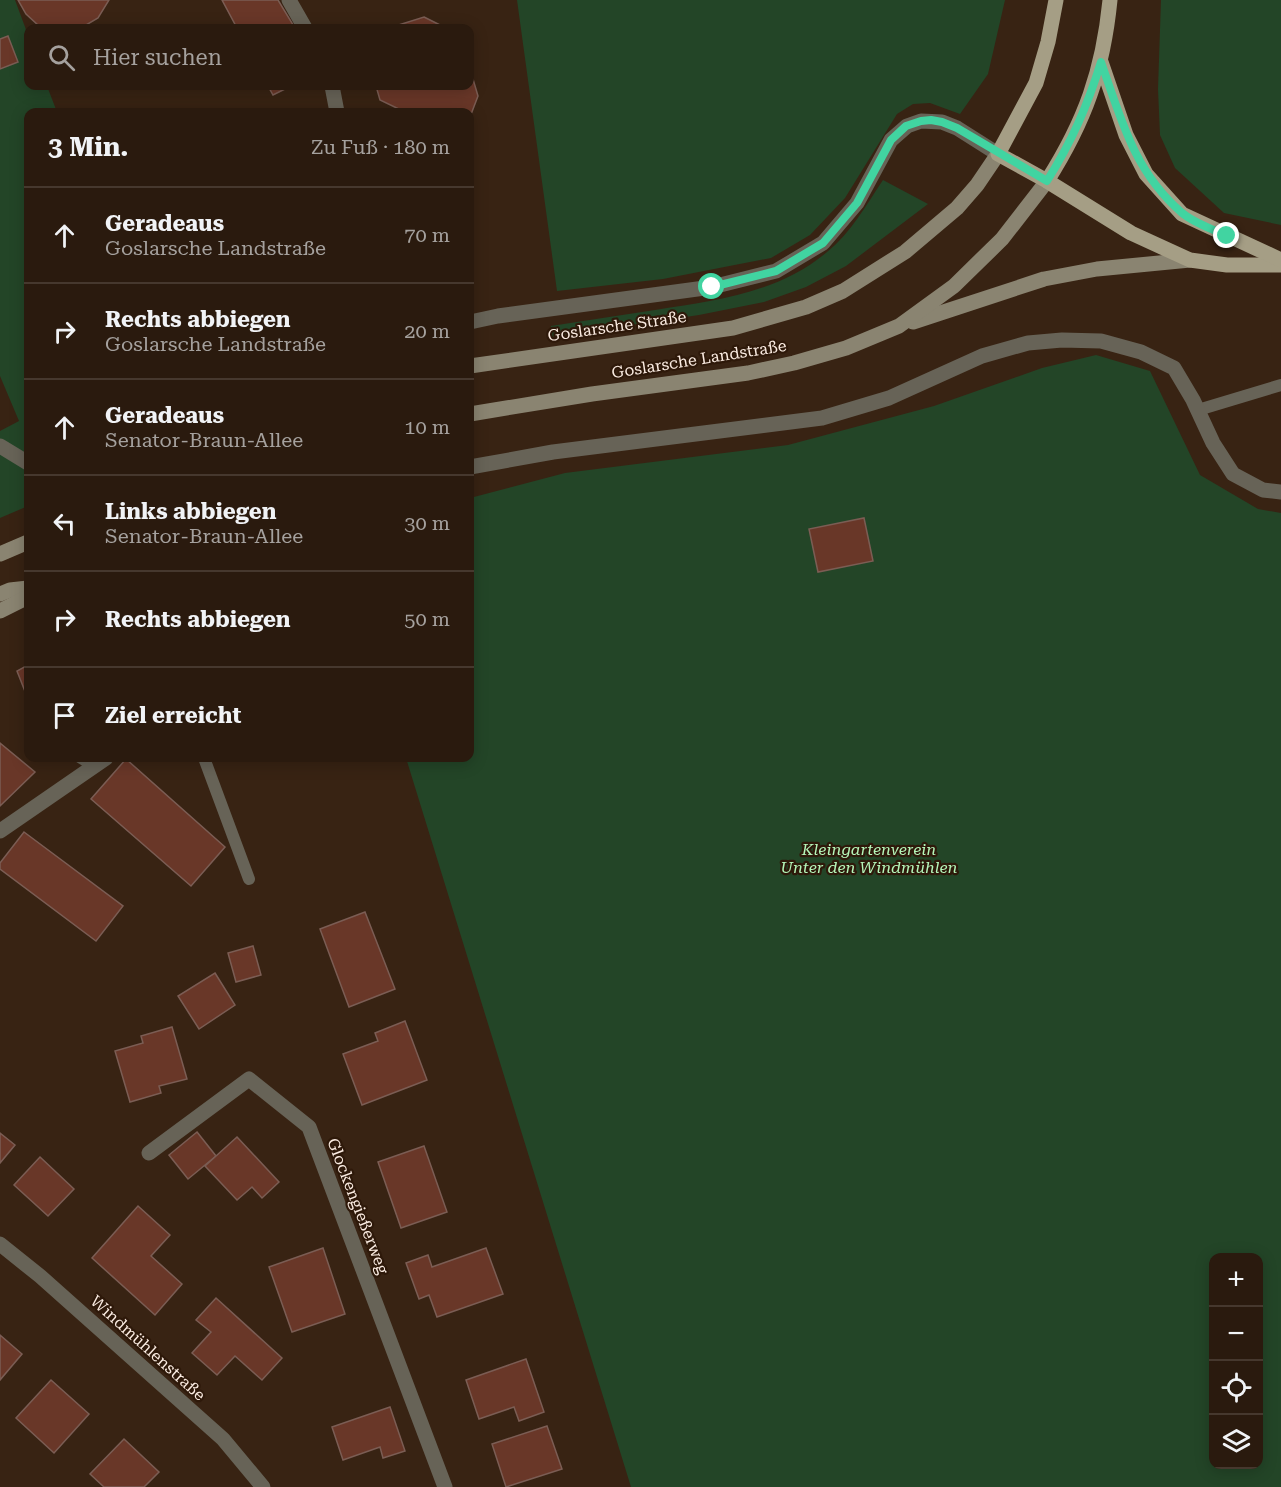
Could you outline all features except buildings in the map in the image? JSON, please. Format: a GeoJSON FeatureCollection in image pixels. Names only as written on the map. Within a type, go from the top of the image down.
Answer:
{"type":"FeatureCollection","features":[{"type":"Feature","properties":{"kind":"main road"},"geometry":{"type":"LineString","coordinates":[[1056,0],[1048,42],[1036,83],[999,154],[1131,233],[1190,260]]}},
{"type":"Feature","properties":{"kind":"main road"},"geometry":{"type":"LineString","coordinates":[[1047,181],[1067,150],[1087,106],[1101,62],[1110,0]]}},
{"type":"Feature","properties":{"kind":"main road"},"geometry":{"type":"LineString","coordinates":[[1101,62],[1126,135],[1146,174],[1182,214],[1281,260]]}},
{"type":"Feature","properties":{"kind":"main road","name":"Goslarsche Straße"},"geometry":{"type":"LineString","coordinates":[[474,365],[733,328],[806,307],[843,291],[905,252],[957,208],[999,154]]}},
{"type":"Feature","properties":{"kind":"main road","name":"Goslarsche Landstraße"},"geometry":{"type":"LineString","coordinates":[[474,413],[581,395],[748,373],[846,348],[899,326],[954,286],[1002,239],[1047,181]]}},
{"type":"Feature","properties":{"kind":"main road"},"geometry":{"type":"LineString","coordinates":[[899,326],[1063,275],[1097,269],[1190,260],[1227,265],[1281,265]]}},
{"type":"Feature","properties":{"kind":"main road"},"geometry":{"type":"LineString","coordinates":[[0,554],[24,544]]}},
{"type":"Feature","properties":{"kind":"main road"},"geometry":{"type":"LineString","coordinates":[[0,594],[24,588]]}},
{"type":"Feature","properties":{"kind":"main road"},"geometry":{"type":"LineString","coordinates":[[0,612],[24,599]]}},
{"type":"Feature","properties":{"kind":"street"},"geometry":{"type":"LineString","coordinates":[[289,0],[303,24]]}},
{"type":"Feature","properties":{"kind":"street"},"geometry":{"type":"LineString","coordinates":[[333,90],[336,108]]}},
{"type":"Feature","properties":{"kind":"street"},"geometry":{"type":"LineString","coordinates":[[474,321],[712,287],[776,271],[823,243],[857,203],[891,140],[906,126],[921,121],[942,122],[957,128],[999,154]]}},
{"type":"Feature","properties":{"kind":"street"},"geometry":{"type":"LineString","coordinates":[[474,466],[553,452],[822,418],[889,398],[982,356],[1028,343],[1062,340],[1101,341],[1141,352],[1174,368],[1198,410],[1213,443],[1233,474],[1263,490],[1281,492]]}},
{"type":"Feature","properties":{"kind":"street"},"geometry":{"type":"LineString","coordinates":[[0,446],[24,461]]}},
{"type":"Feature","properties":{"kind":"street"},"geometry":{"type":"LineString","coordinates":[[0,831],[91,762]]}},
{"type":"Feature","properties":{"kind":"street","name":"Glockengießerweg"},"geometry":{"type":"LineString","coordinates":[[149,1153],[249,1079],[309,1127],[445,1487]]}},
{"type":"Feature","properties":{"kind":"street","name":"Windmühlenstraße"},"geometry":{"type":"LineString","coordinates":[[0,1245],[40,1276],[223,1439],[263,1487]]}},
{"type":"Feature","properties":{"kind":"lane"},"geometry":{"type":"LineString","coordinates":[[1198,410],[1281,385]]}},
{"type":"Feature","properties":{"kind":"lane"},"geometry":{"type":"LineString","coordinates":[[205,762],[249,879]]}},
{"type":"Feature","properties":{"kind":"green space"},"geometry":{"type":"Polygon","coordinates":[[[0,0],[15,0],[24,24],[24,90],[49,90],[55,108],[24,108],[24,508],[0,518],[0,431],[19,421],[0,376],[0,0]]]}},
{"type":"Feature","properties":{"kind":"green space"},"geometry":{"type":"Polygon","coordinates":[[[517,0],[1005,0],[988,74],[960,114],[930,103],[913,104],[897,114],[845,198],[810,235],[771,258],[663,279],[557,291],[517,0]]]}},
{"type":"Feature","properties":{"kind":"green space"},"geometry":{"type":"Polygon","coordinates":[[[1161,0],[1281,0],[1281,225],[1224,213],[1175,168],[1160,135],[1158,89],[1161,0]]]}},
{"type":"Feature","properties":{"kind":"green space"},"geometry":{"type":"Polygon","coordinates":[[[883,180],[928,204],[846,266],[806,287],[764,302],[699,315],[550,337],[551,326],[723,299],[788,277],[808,266],[836,244],[858,218],[883,180]]]}},
{"type":"Feature","properties":{"kind":"green space","name":"Kleingartenverein Unter den Windmühlen"},"geometry":{"type":"Polygon","coordinates":[[[1096,355],[1150,371],[1200,475],[1258,509],[1281,513],[1281,1487],[631,1487],[407,762],[474,762],[474,497],[565,473],[788,445],[934,406],[1042,368],[1096,355]]]}},
{"type":"Feature","properties":{"kind":"route"},"geometry":{"type":"LineString","coordinates":[[712,287],[776,271],[823,243],[857,203],[891,140],[906,126],[921,121],[942,122],[957,128],[1047,181],[1067,150],[1087,106],[1101,62],[1126,135],[1146,174],[1182,214],[1227,236]]}}]}
